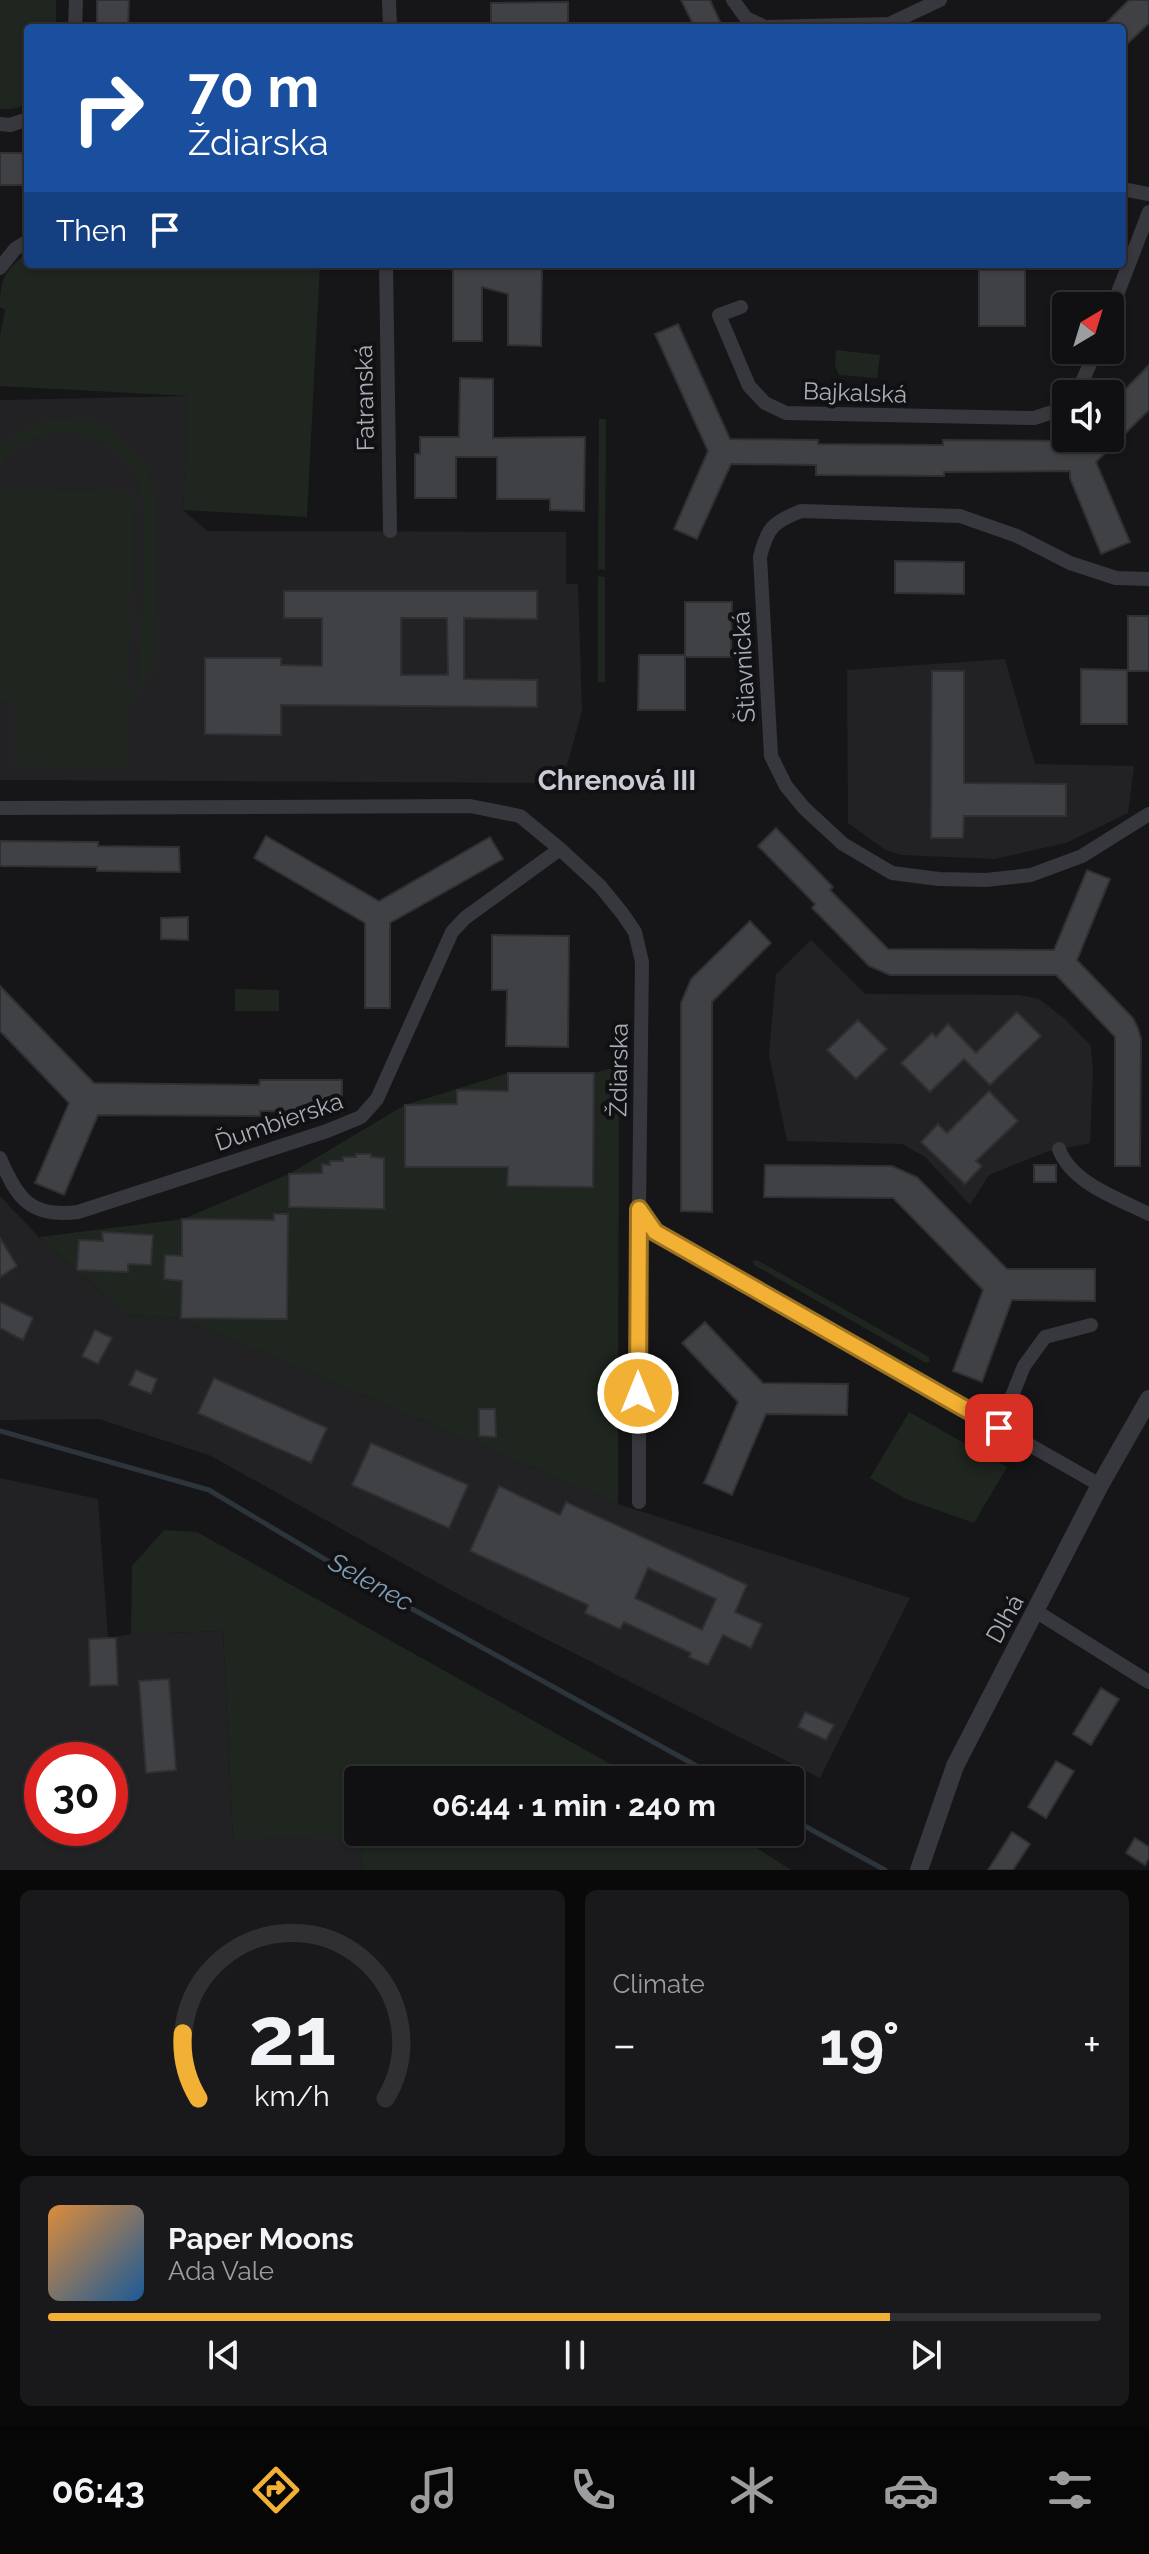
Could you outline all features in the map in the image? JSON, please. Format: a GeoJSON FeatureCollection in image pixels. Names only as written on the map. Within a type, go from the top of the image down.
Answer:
{"type":"FeatureCollection","features":[{"type":"Feature","properties":{"kind":"street"},"geometry":{"type":"LineString","coordinates":[[75,24],[76,0]]}},
{"type":"Feature","properties":{"kind":"street"},"geometry":{"type":"LineString","coordinates":[[389,0],[390,24]]}},
{"type":"Feature","properties":{"kind":"street"},"geometry":{"type":"LineString","coordinates":[[733,0],[746,18],[759,24]]}},
{"type":"Feature","properties":{"kind":"street"},"geometry":{"type":"LineString","coordinates":[[889,24],[940,0]]}},
{"type":"Feature","properties":{"kind":"street"},"geometry":{"type":"LineString","coordinates":[[0,124],[10,125],[24,120]]}},
{"type":"Feature","properties":{"kind":"street"},"geometry":{"type":"LineString","coordinates":[[1126,190],[1149,194]]}},
{"type":"Feature","properties":{"kind":"street"},"geometry":{"type":"LineString","coordinates":[[1118,292],[1149,212]]}},
{"type":"Feature","properties":{"kind":"street"},"geometry":{"type":"LineString","coordinates":[[0,268],[15,249],[24,243]]}},
{"type":"Feature","properties":{"kind":"street","name":"Fatranská"},"geometry":{"type":"LineString","coordinates":[[386,268],[390,531]]}},
{"type":"Feature","properties":{"kind":"street","name":"Bajkalská"},"geometry":{"type":"LineString","coordinates":[[741,307],[719,315],[749,386],[765,403],[786,413],[1034,418],[1052,412]]}},
{"type":"Feature","properties":{"kind":"street","name":"Štiavnická"},"geometry":{"type":"LineString","coordinates":[[1149,579],[1116,578],[1070,563],[1017,536],[960,516],[801,511],[778,520],[765,536],[760,557],[771,756],[786,786],[804,808],[843,844],[892,873],[939,879],[986,880],[1031,875],[1082,856],[1149,814]]}},
{"type":"Feature","properties":{"kind":"street"},"geometry":{"type":"LineString","coordinates":[[0,808],[470,806],[520,816],[560,849]]}},
{"type":"Feature","properties":{"kind":"street","name":"Ždiarska"},"geometry":{"type":"LineString","coordinates":[[560,849],[600,886],[635,932],[642,962],[639,1502]]}},
{"type":"Feature","properties":{"kind":"street","name":"Ďumbierska"},"geometry":{"type":"LineString","coordinates":[[0,1158],[12,1186],[30,1206],[55,1215],[93,1207],[327,1131],[361,1117],[377,1099],[452,932],[465,918],[560,849]]}},
{"type":"Feature","properties":{"kind":"street"},"geometry":{"type":"LineString","coordinates":[[1059,1149],[1063,1159],[1102,1192],[1149,1214]]}},
{"type":"Feature","properties":{"kind":"street"},"geometry":{"type":"LineString","coordinates":[[639,1209],[655,1232],[1100,1485]]}},
{"type":"Feature","properties":{"kind":"street"},"geometry":{"type":"LineString","coordinates":[[999,1428],[1024,1366],[1045,1337],[1091,1325]]}},
{"type":"Feature","properties":{"kind":"street","name":"Dlhá"},"geometry":{"type":"LineString","coordinates":[[919,1870],[955,1766],[1100,1485],[1143,1422],[1149,1399]]}},
{"type":"Feature","properties":{"kind":"street"},"geometry":{"type":"LineString","coordinates":[[1037,1612],[1149,1682]]}},
{"type":"Feature","properties":{"kind":"shaded area"},"geometry":{"type":"Polygon","coordinates":[[[0,0],[56,0],[56,24],[24,24],[24,105],[0,109],[0,0]]]}},
{"type":"Feature","properties":{"kind":"shaded area"},"geometry":{"type":"Polygon","coordinates":[[[24,255],[24,268],[320,268],[307,517],[183,510],[188,396],[0,386],[0,336],[5,310],[0,307],[1,289],[5,275],[24,255]]]}},
{"type":"Feature","properties":{"kind":"shaded area"},"geometry":{"type":"Polygon","coordinates":[[[836,350],[880,355],[877,378],[839,375],[835,365],[836,350]]]}},
{"type":"Feature","properties":{"kind":"shaded area"},"geometry":{"type":"Polygon","coordinates":[[[189,396],[183,510],[207,531],[566,532],[566,584],[578,584],[582,711],[562,783],[0,780],[0,400],[189,396]]]}},
{"type":"Feature","properties":{"kind":"shaded area"},"geometry":{"type":"Polygon","coordinates":[[[56,418],[91,422],[117,435],[141,459],[153,482],[157,513],[154,668],[129,702],[128,768],[14,767],[14,702],[0,701],[0,487],[135,494],[127,692],[139,678],[145,535],[143,506],[131,465],[118,451],[95,438],[58,432],[29,440],[0,467],[0,445],[30,426],[56,418]]]}},
{"type":"Feature","properties":{"kind":"shaded area"},"geometry":{"type":"Polygon","coordinates":[[[599,419],[606,419],[605,570],[598,569],[599,419]]]}},
{"type":"Feature","properties":{"kind":"shaded area"},"geometry":{"type":"Polygon","coordinates":[[[598,576],[605,577],[605,682],[598,682],[598,576]]]}},
{"type":"Feature","properties":{"kind":"shaded area"},"geometry":{"type":"Polygon","coordinates":[[[1005,659],[1035,764],[1134,766],[1128,813],[1066,843],[994,859],[901,855],[884,849],[848,823],[847,670],[1005,659]]]}},
{"type":"Feature","properties":{"kind":"shaded area"},"geometry":{"type":"Polygon","coordinates":[[[811,940],[865,994],[1020,995],[1039,999],[1065,1019],[1091,1046],[1090,1143],[1046,1152],[989,1175],[970,1205],[925,1157],[902,1144],[787,1141],[769,1055],[776,974],[811,940]]]}},
{"type":"Feature","properties":{"kind":"shaded area"},"geometry":{"type":"Polygon","coordinates":[[[235,989],[279,990],[279,1011],[235,1011],[235,989]]]}},
{"type":"Feature","properties":{"kind":"shaded area"},"geometry":{"type":"Polygon","coordinates":[[[619,1066],[618,1504],[181,1318],[127,1315],[39,1237],[183,1219],[289,1174],[405,1105],[508,1073],[594,1073],[619,1066]]]}},
{"type":"Feature","properties":{"kind":"shaded area"},"geometry":{"type":"Polygon","coordinates":[[[0,1196],[39,1237],[127,1315],[181,1318],[618,1504],[910,1598],[820,1778],[804,1770],[804,1766],[796,1766],[465,1598],[211,1456],[99,1419],[0,1420],[0,1196]]]}},
{"type":"Feature","properties":{"kind":"shaded area"},"geometry":{"type":"Polygon","coordinates":[[[757,1260],[929,1357],[930,1362],[926,1363],[754,1265],[753,1261],[757,1260]]]}},
{"type":"Feature","properties":{"kind":"shaded area"},"geometry":{"type":"Polygon","coordinates":[[[909,1412],[1007,1467],[974,1523],[906,1499],[870,1478],[909,1412]]]}},
{"type":"Feature","properties":{"kind":"shaded area"},"geometry":{"type":"Polygon","coordinates":[[[0,1478],[98,1499],[108,1638],[131,1634],[223,1631],[233,1838],[344,1835],[344,1846],[361,1846],[362,1870],[0,1870],[0,1478]]]}},
{"type":"Feature","properties":{"kind":"shaded area"},"geometry":{"type":"Polygon","coordinates":[[[164,1530],[197,1532],[614,1766],[344,1766],[344,1835],[233,1839],[223,1631],[131,1634],[132,1566],[164,1530]]]}},
{"type":"Feature","properties":{"kind":"shaded area"},"geometry":{"type":"Polygon","coordinates":[[[361,1846],[754,1846],[791,1870],[362,1870],[361,1846]]]}},
{"type":"Feature","properties":{"kind":"building"},"geometry":{"type":"Polygon","coordinates":[[[97,0],[129,0],[128,24],[97,24],[97,0]]]}},
{"type":"Feature","properties":{"kind":"building"},"geometry":{"type":"Polygon","coordinates":[[[681,0],[710,0],[721,24],[693,24],[681,0]]]}},
{"type":"Feature","properties":{"kind":"building"},"geometry":{"type":"Polygon","coordinates":[[[1129,0],[1149,0],[1149,23],[1126,45],[1126,24],[1105,24],[1129,0]]]}},
{"type":"Feature","properties":{"kind":"building"},"geometry":{"type":"Polygon","coordinates":[[[568,2],[568,24],[491,24],[491,3],[568,2]]]}},
{"type":"Feature","properties":{"kind":"building"},"geometry":{"type":"Polygon","coordinates":[[[0,153],[24,153],[24,185],[0,185],[0,153]]]}},
{"type":"Feature","properties":{"kind":"building"},"geometry":{"type":"Polygon","coordinates":[[[453,268],[542,268],[541,346],[508,345],[508,294],[482,287],[482,341],[453,341],[453,268]]]}},
{"type":"Feature","properties":{"kind":"building"},"geometry":{"type":"Polygon","coordinates":[[[979,270],[1025,270],[1025,326],[979,326],[979,270]]]}},
{"type":"Feature","properties":{"kind":"building"},"geometry":{"type":"Polygon","coordinates":[[[678,324],[730,439],[818,440],[818,444],[943,445],[943,440],[1052,441],[1052,452],[1106,452],[1096,462],[1130,542],[1101,554],[1070,478],[1070,471],[944,472],[944,476],[816,475],[816,465],[731,464],[697,539],[674,529],[708,451],[655,334],[678,324]]]}},
{"type":"Feature","properties":{"kind":"building"},"geometry":{"type":"Polygon","coordinates":[[[1149,365],[1149,410],[1124,435],[1124,391],[1149,365]]]}},
{"type":"Feature","properties":{"kind":"building"},"geometry":{"type":"Polygon","coordinates":[[[460,378],[493,379],[493,438],[585,437],[584,511],[550,510],[550,499],[497,499],[497,457],[456,457],[456,498],[415,498],[415,454],[420,454],[420,437],[459,437],[460,378]]]}},
{"type":"Feature","properties":{"kind":"building"},"geometry":{"type":"Polygon","coordinates":[[[895,561],[964,562],[964,594],[895,593],[895,561]]]}},
{"type":"Feature","properties":{"kind":"building"},"geometry":{"type":"Polygon","coordinates":[[[284,591],[537,591],[537,619],[464,618],[464,679],[537,680],[537,707],[281,705],[281,735],[205,734],[205,658],[281,658],[281,665],[322,666],[322,618],[284,618],[284,591]],[[401,618],[401,675],[448,675],[447,618],[401,618]]]}},
{"type":"Feature","properties":{"kind":"building"},"geometry":{"type":"Polygon","coordinates":[[[685,602],[732,602],[731,657],[685,657],[685,602]]]}},
{"type":"Feature","properties":{"kind":"building"},"geometry":{"type":"Polygon","coordinates":[[[1128,616],[1149,616],[1149,671],[1128,671],[1128,616]]]}},
{"type":"Feature","properties":{"kind":"building"},"geometry":{"type":"Polygon","coordinates":[[[639,655],[685,655],[685,710],[638,710],[639,655]]]}},
{"type":"Feature","properties":{"kind":"building"},"geometry":{"type":"Polygon","coordinates":[[[1081,669],[1127,670],[1127,724],[1081,724],[1081,669]]]}},
{"type":"Feature","properties":{"kind":"building"},"geometry":{"type":"Polygon","coordinates":[[[932,671],[964,671],[964,783],[1066,784],[1066,816],[964,816],[963,838],[931,838],[932,671]]]}},
{"type":"Feature","properties":{"kind":"building"},"geometry":{"type":"Polygon","coordinates":[[[776,828],[833,887],[830,890],[888,949],[1054,950],[1087,870],[1110,879],[1077,960],[1133,1018],[1138,1028],[1141,1039],[1140,1166],[1115,1166],[1115,1037],[1056,975],[890,975],[869,966],[812,908],[815,904],[758,846],[776,828]]]}},
{"type":"Feature","properties":{"kind":"building"},"geometry":{"type":"Polygon","coordinates":[[[266,836],[379,901],[490,837],[503,859],[390,923],[390,1008],[365,1008],[365,923],[254,858],[266,836]]]}},
{"type":"Feature","properties":{"kind":"building"},"geometry":{"type":"Polygon","coordinates":[[[0,841],[179,847],[180,872],[0,866],[0,841]]]}},
{"type":"Feature","properties":{"kind":"building"},"geometry":{"type":"Polygon","coordinates":[[[188,917],[188,940],[161,939],[161,918],[188,917]]]}},
{"type":"Feature","properties":{"kind":"building"},"geometry":{"type":"Polygon","coordinates":[[[750,921],[771,943],[712,1002],[712,1212],[681,1211],[681,1003],[691,979],[750,921]]]}},
{"type":"Feature","properties":{"kind":"building"},"geometry":{"type":"Polygon","coordinates":[[[492,935],[569,936],[568,1047],[506,1046],[507,990],[492,990],[492,935]]]}},
{"type":"Feature","properties":{"kind":"building"},"geometry":{"type":"Polygon","coordinates":[[[0,986],[94,1083],[259,1085],[260,1080],[342,1080],[342,1112],[260,1111],[260,1116],[98,1115],[64,1195],[35,1183],[69,1103],[0,1031],[0,986]]]}},
{"type":"Feature","properties":{"kind":"building"},"geometry":{"type":"Polygon","coordinates":[[[1017,1012],[1041,1036],[990,1085],[964,1059],[930,1092],[901,1063],[932,1033],[936,1037],[948,1024],[976,1053],[1017,1012]]]}},
{"type":"Feature","properties":{"kind":"building"},"geometry":{"type":"Polygon","coordinates":[[[858,1020],[887,1049],[856,1079],[827,1050],[858,1020]]]}},
{"type":"Feature","properties":{"kind":"building"},"geometry":{"type":"Polygon","coordinates":[[[508,1073],[594,1073],[593,1187],[507,1186],[508,1167],[405,1167],[405,1105],[457,1104],[457,1090],[508,1091],[508,1073]]]}},
{"type":"Feature","properties":{"kind":"building"},"geometry":{"type":"Polygon","coordinates":[[[989,1091],[1018,1121],[976,1161],[982,1166],[965,1184],[921,1142],[938,1124],[947,1133],[989,1091]]]}},
{"type":"Feature","properties":{"kind":"building"},"geometry":{"type":"Polygon","coordinates":[[[356,1154],[384,1158],[384,1209],[289,1207],[289,1174],[322,1173],[322,1164],[330,1165],[330,1161],[343,1161],[343,1157],[356,1157],[356,1154]]]}},
{"type":"Feature","properties":{"kind":"building"},"geometry":{"type":"Polygon","coordinates":[[[765,1165],[892,1166],[917,1177],[1007,1269],[1095,1269],[1095,1301],[1012,1300],[982,1382],[953,1371],[983,1290],[893,1198],[764,1197],[765,1165]]]}},
{"type":"Feature","properties":{"kind":"building"},"geometry":{"type":"Polygon","coordinates":[[[1034,1165],[1056,1165],[1056,1182],[1034,1182],[1034,1165]]]}},
{"type":"Feature","properties":{"kind":"building"},"geometry":{"type":"Polygon","coordinates":[[[274,1214],[288,1214],[287,1319],[181,1318],[182,1281],[164,1279],[165,1255],[182,1256],[182,1219],[274,1220],[274,1214]]]}},
{"type":"Feature","properties":{"kind":"building"},"geometry":{"type":"Polygon","coordinates":[[[102,1232],[153,1235],[151,1265],[128,1264],[128,1272],[77,1270],[79,1240],[103,1241],[102,1232]]]}},
{"type":"Feature","properties":{"kind":"building"},"geometry":{"type":"Polygon","coordinates":[[[0,1238],[17,1266],[0,1277],[0,1238]]]}},
{"type":"Feature","properties":{"kind":"building"},"geometry":{"type":"Polygon","coordinates":[[[0,1302],[33,1318],[23,1340],[0,1328],[0,1302]]]}},
{"type":"Feature","properties":{"kind":"building"},"geometry":{"type":"Polygon","coordinates":[[[705,1322],[763,1383],[848,1384],[847,1415],[766,1414],[732,1495],[704,1483],[738,1402],[682,1343],[705,1322]]]}},
{"type":"Feature","properties":{"kind":"building"},"geometry":{"type":"Polygon","coordinates":[[[95,1330],[112,1338],[98,1364],[82,1356],[95,1330]]]}},
{"type":"Feature","properties":{"kind":"building"},"geometry":{"type":"Polygon","coordinates":[[[136,1370],[157,1379],[151,1394],[129,1385],[136,1370]]]}},
{"type":"Feature","properties":{"kind":"building"},"geometry":{"type":"Polygon","coordinates":[[[214,1378],[327,1428],[311,1463],[198,1413],[214,1378]]]}},
{"type":"Feature","properties":{"kind":"building"},"geometry":{"type":"Polygon","coordinates":[[[479,1409],[495,1409],[496,1437],[479,1436],[479,1409]]]}},
{"type":"Feature","properties":{"kind":"building"},"geometry":{"type":"Polygon","coordinates":[[[371,1443],[468,1485],[449,1528],[352,1485],[371,1443]]]}},
{"type":"Feature","properties":{"kind":"building"},"geometry":{"type":"Polygon","coordinates":[[[499,1486],[560,1515],[566,1502],[747,1585],[735,1612],[762,1624],[751,1648],[723,1635],[708,1665],[689,1657],[691,1653],[624,1622],[620,1629],[585,1613],[588,1605],[470,1551],[499,1486]],[[648,1568],[635,1598],[702,1630],[716,1599],[648,1568]]]}},
{"type":"Feature","properties":{"kind":"building"},"geometry":{"type":"Polygon","coordinates":[[[116,1638],[118,1685],[90,1686],[89,1639],[116,1638]]]}},
{"type":"Feature","properties":{"kind":"building"},"geometry":{"type":"Polygon","coordinates":[[[169,1679],[176,1770],[146,1773],[139,1681],[169,1679]]]}},
{"type":"Feature","properties":{"kind":"building"},"geometry":{"type":"Polygon","coordinates":[[[1101,1688],[1119,1699],[1091,1745],[1073,1734],[1101,1688]]]}},
{"type":"Feature","properties":{"kind":"building"},"geometry":{"type":"Polygon","coordinates":[[[805,1712],[834,1725],[826,1740],[798,1727],[805,1712]]]}},
{"type":"Feature","properties":{"kind":"building"},"geometry":{"type":"Polygon","coordinates":[[[1056,1761],[1074,1771],[1046,1818],[1028,1807],[1056,1761]]]}},
{"type":"Feature","properties":{"kind":"building"},"geometry":{"type":"Polygon","coordinates":[[[1012,1832],[1030,1844],[1013,1870],[988,1870],[1012,1832]]]}},
{"type":"Feature","properties":{"kind":"building"},"geometry":{"type":"Polygon","coordinates":[[[1135,1838],[1149,1847],[1145,1865],[1126,1853],[1135,1838]]]}},
{"type":"Feature","properties":{"kind":"waterway","name":"Selenec"},"geometry":{"type":"LineString","coordinates":[[0,1431],[209,1490],[358,1579],[697,1766]]}},
{"type":"Feature","properties":{"kind":"waterway","name":"Selenec"},"geometry":{"type":"LineString","coordinates":[[804,1826],[885,1870]]}},
{"type":"Feature","properties":{"kind":"district","name":"Chrenová III"},"geometry":{"type":"Point","coordinates":[617,780]}},
{"type":"Feature","properties":{"kind":"route"},"geometry":{"type":"LineString","coordinates":[[638,1393],[639,1209],[655,1232],[999,1428]]}}]}
